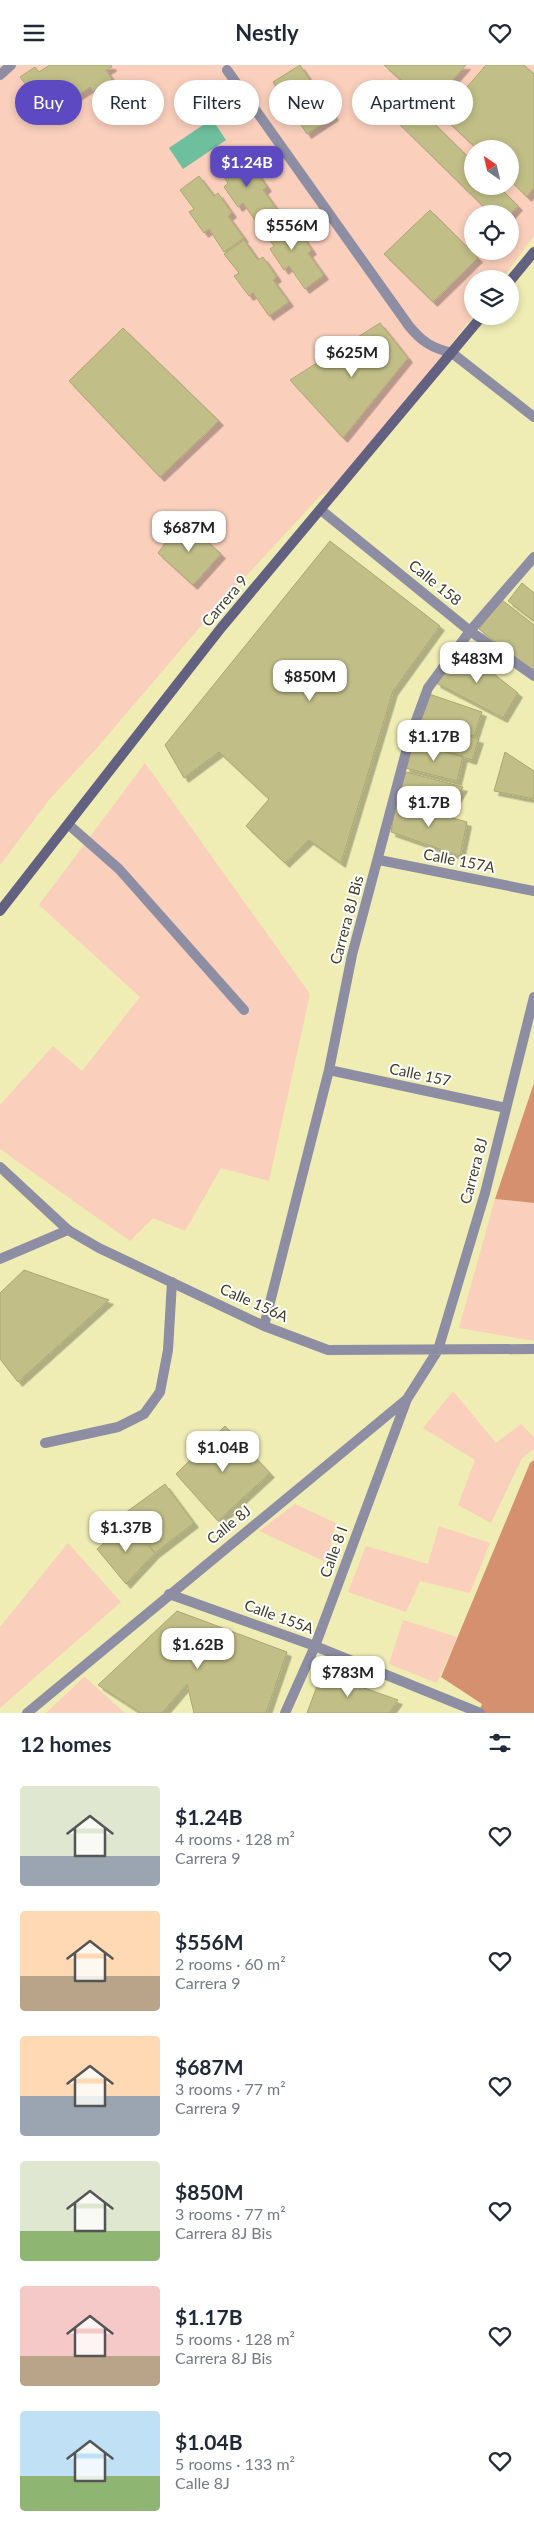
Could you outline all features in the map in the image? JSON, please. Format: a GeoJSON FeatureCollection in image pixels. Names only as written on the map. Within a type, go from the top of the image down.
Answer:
{"type":"FeatureCollection","features":[{"type":"Feature","properties":{"kind":"street"},"geometry":{"type":"LineString","coordinates":[[0,75],[11,65]]}},
{"type":"Feature","properties":{"kind":"street"},"geometry":{"type":"LineString","coordinates":[[227,70],[421,341],[436,349],[452,353],[534,417]]}},
{"type":"Feature","properties":{"kind":"street"},"geometry":{"type":"LineString","coordinates":[[519,270],[534,252]]}},
{"type":"Feature","properties":{"kind":"street","name":"Carrera 9"},"geometry":{"type":"LineString","coordinates":[[0,911],[222,629],[475,325]]}},
{"type":"Feature","properties":{"kind":"street","name":"Calle 158"},"geometry":{"type":"LineString","coordinates":[[321,510],[470,631],[534,676]]}},
{"type":"Feature","properties":{"kind":"street","name":"Carrera 8J Bis"},"geometry":{"type":"LineString","coordinates":[[264,1326],[329,1070],[352,955],[379,860],[410,737],[428,689],[470,631],[534,557]]}},
{"type":"Feature","properties":{"kind":"street"},"geometry":{"type":"LineString","coordinates":[[69,825],[119,869],[244,1010]]}},
{"type":"Feature","properties":{"kind":"street","name":"Calle 157A"},"geometry":{"type":"LineString","coordinates":[[379,860],[534,891]]}},
{"type":"Feature","properties":{"kind":"street","name":"Carrera 8J"},"geometry":{"type":"LineString","coordinates":[[438,1351],[485,1193],[534,997]]}},
{"type":"Feature","properties":{"kind":"street","name":"Calle 157"},"geometry":{"type":"LineString","coordinates":[[329,1070],[506,1108]]}},
{"type":"Feature","properties":{"kind":"street","name":"Calle 156A"},"geometry":{"type":"LineString","coordinates":[[0,1167],[68,1230],[264,1326],[328,1350],[438,1351],[534,1349]]}},
{"type":"Feature","properties":{"kind":"street"},"geometry":{"type":"LineString","coordinates":[[0,1259],[68,1230]]}},
{"type":"Feature","properties":{"kind":"street"},"geometry":{"type":"LineString","coordinates":[[44,1443],[118,1427],[144,1413],[160,1392],[168,1350],[172,1282]]}},
{"type":"Feature","properties":{"kind":"street","name":"Calle 8J"},"geometry":{"type":"LineString","coordinates":[[27,1713],[407,1399],[438,1351]]}},
{"type":"Feature","properties":{"kind":"street","name":"Calle 8 I"},"geometry":{"type":"LineString","coordinates":[[285,1713],[315,1646],[407,1399]]}},
{"type":"Feature","properties":{"kind":"street","name":"Calle 155A"},"geometry":{"type":"LineString","coordinates":[[169,1594],[315,1646],[462,1704],[480,1713]]}},
{"type":"Feature","properties":{"kind":"shaded area"},"geometry":{"type":"Polygon","coordinates":[[[0,65],[534,65],[534,236],[519,256],[519,205],[464,205],[464,260],[516,260],[509,270],[464,270],[464,325],[466,325],[342,483],[320,496],[212,613],[96,749],[49,800],[0,865],[0,65]]]}},
{"type":"Feature","properties":{"kind":"shaded area"},"geometry":{"type":"Polygon","coordinates":[[[203,125],[216,125],[226,140],[183,169],[169,148],[203,125]]]}},
{"type":"Feature","properties":{"kind":"shaded area"},"geometry":{"type":"Polygon","coordinates":[[[145,763],[310,994],[269,1181],[221,1168],[185,1231],[153,1218],[130,1241],[0,1149],[0,1105],[53,1046],[82,1071],[140,997],[39,905],[145,763]]]}},
{"type":"Feature","properties":{"kind":"shaded area"},"geometry":{"type":"Polygon","coordinates":[[[534,1083],[534,1203],[495,1199],[534,1083]]]}},
{"type":"Feature","properties":{"kind":"shaded area"},"geometry":{"type":"Polygon","coordinates":[[[495,1199],[534,1203],[534,1341],[459,1328],[495,1199]]]}},
{"type":"Feature","properties":{"kind":"shaded area"},"geometry":{"type":"Polygon","coordinates":[[[453,1391],[496,1443],[521,1424],[534,1437],[534,1449],[522,1458],[491,1523],[458,1505],[475,1460],[423,1428],[453,1391]]]}},
{"type":"Feature","properties":{"kind":"shaded area"},"geometry":{"type":"Polygon","coordinates":[[[534,1460],[534,1713],[478,1713],[482,1704],[441,1677],[530,1463],[534,1460]]]}},
{"type":"Feature","properties":{"kind":"shaded area"},"geometry":{"type":"Polygon","coordinates":[[[295,1504],[336,1523],[326,1562],[259,1531],[295,1504]]]}},
{"type":"Feature","properties":{"kind":"shaded area"},"geometry":{"type":"Polygon","coordinates":[[[439,1526],[490,1543],[470,1593],[420,1581],[406,1612],[348,1592],[366,1546],[428,1564],[439,1526]]]}},
{"type":"Feature","properties":{"kind":"shaded area"},"geometry":{"type":"Polygon","coordinates":[[[68,1543],[121,1602],[0,1708],[0,1627],[68,1543]]]}},
{"type":"Feature","properties":{"kind":"shaded area"},"geometry":{"type":"Polygon","coordinates":[[[403,1620],[457,1637],[437,1683],[389,1664],[403,1620]]]}},
{"type":"Feature","properties":{"kind":"shaded area"},"geometry":{"type":"Polygon","coordinates":[[[85,1677],[125,1713],[46,1713],[85,1677]]]}},
{"type":"Feature","properties":{"kind":"building"},"geometry":{"type":"Polygon","coordinates":[[[50,65],[111,65],[112,67],[106,70],[112,79],[92,80],[92,90],[90,87],[82,92],[82,80],[22,80],[20,77],[35,67],[39,72],[50,65]]]}},
{"type":"Feature","properties":{"kind":"building"},"geometry":{"type":"Polygon","coordinates":[[[300,65],[310,80],[276,80],[300,65]]]}},
{"type":"Feature","properties":{"kind":"building"},"geometry":{"type":"Polygon","coordinates":[[[384,65],[466,65],[453,80],[401,80],[384,65]]]}},
{"type":"Feature","properties":{"kind":"building"},"geometry":{"type":"Polygon","coordinates":[[[486,65],[524,65],[534,74],[534,187],[527,197],[519,189],[519,140],[467,140],[452,125],[473,125],[473,80],[486,65]]]}},
{"type":"Feature","properties":{"kind":"building"},"geometry":{"type":"Polygon","coordinates":[[[301,125],[320,125],[307,134],[301,125]]]}},
{"type":"Feature","properties":{"kind":"building"},"geometry":{"type":"Polygon","coordinates":[[[400,125],[436,125],[464,153],[464,187],[400,125]]]}},
{"type":"Feature","properties":{"kind":"building"},"geometry":{"type":"Polygon","coordinates":[[[234,150],[248,170],[253,167],[267,187],[263,190],[279,212],[259,226],[243,203],[238,207],[224,187],[228,183],[215,164],[234,150]]]}},
{"type":"Feature","properties":{"kind":"building"},"geometry":{"type":"Polygon","coordinates":[[[199,176],[214,196],[218,193],[232,213],[228,216],[244,238],[224,252],[209,229],[204,233],[189,212],[194,209],[180,190],[199,176]]]}},
{"type":"Feature","properties":{"kind":"building"},"geometry":{"type":"Polygon","coordinates":[[[472,195],[507,195],[517,205],[482,205],[472,195]]]}},
{"type":"Feature","properties":{"kind":"building"},"geometry":{"type":"Polygon","coordinates":[[[430,210],[464,244],[464,260],[476,260],[433,302],[384,254],[430,210]]]}},
{"type":"Feature","properties":{"kind":"building"},"geometry":{"type":"Polygon","coordinates":[[[279,213],[294,234],[298,230],[312,250],[308,253],[324,275],[305,289],[289,266],[284,270],[270,249],[274,246],[260,227],[279,213]]]}},
{"type":"Feature","properties":{"kind":"building"},"geometry":{"type":"Polygon","coordinates":[[[244,240],[258,260],[263,257],[277,277],[273,280],[289,302],[269,316],[253,293],[249,296],[234,276],[239,273],[224,254],[244,240]]]}},
{"type":"Feature","properties":{"kind":"building"},"geometry":{"type":"Polygon","coordinates":[[[380,323],[408,358],[343,438],[290,380],[380,323]]]}},
{"type":"Feature","properties":{"kind":"building"},"geometry":{"type":"Polygon","coordinates":[[[123,328],[219,421],[160,477],[69,381],[123,328]]]}},
{"type":"Feature","properties":{"kind":"building"},"geometry":{"type":"Polygon","coordinates":[[[183,519],[221,554],[193,585],[158,553],[183,519]]]}},
{"type":"Feature","properties":{"kind":"building"},"geometry":{"type":"Polygon","coordinates":[[[330,541],[440,626],[393,691],[341,863],[309,840],[285,863],[246,826],[269,799],[219,752],[184,778],[165,745],[330,541]]]}},
{"type":"Feature","properties":{"kind":"building"},"geometry":{"type":"Polygon","coordinates":[[[522,583],[534,593],[534,621],[508,601],[522,583]]]}},
{"type":"Feature","properties":{"kind":"building"},"geometry":{"type":"Polygon","coordinates":[[[502,600],[534,625],[534,672],[479,629],[502,600]]]}},
{"type":"Feature","properties":{"kind":"building"},"geometry":{"type":"Polygon","coordinates":[[[460,647],[518,693],[503,718],[436,683],[460,647]]]}},
{"type":"Feature","properties":{"kind":"building"},"geometry":{"type":"Polygon","coordinates":[[[429,694],[482,712],[474,736],[428,723],[420,717],[429,694]]]}},
{"type":"Feature","properties":{"kind":"building"},"geometry":{"type":"Polygon","coordinates":[[[428,723],[479,739],[472,760],[421,744],[428,723]]]}},
{"type":"Feature","properties":{"kind":"building"},"geometry":{"type":"Polygon","coordinates":[[[411,744],[463,756],[457,781],[405,768],[411,744]]]}},
{"type":"Feature","properties":{"kind":"building"},"geometry":{"type":"Polygon","coordinates":[[[505,752],[534,771],[534,799],[494,791],[505,752]]]}},
{"type":"Feature","properties":{"kind":"building"},"geometry":{"type":"Polygon","coordinates":[[[406,772],[463,787],[451,807],[399,795],[406,772]]]}},
{"type":"Feature","properties":{"kind":"building"},"geometry":{"type":"Polygon","coordinates":[[[396,802],[467,822],[460,856],[391,832],[396,802]]]}},
{"type":"Feature","properties":{"kind":"building"},"geometry":{"type":"Polygon","coordinates":[[[24,1270],[109,1300],[18,1382],[0,1359],[0,1293],[24,1270]]]}},
{"type":"Feature","properties":{"kind":"building"},"geometry":{"type":"Polygon","coordinates":[[[225,1426],[270,1473],[218,1521],[176,1474],[225,1426]]]}},
{"type":"Feature","properties":{"kind":"building"},"geometry":{"type":"Polygon","coordinates":[[[165,1484],[194,1523],[155,1553],[125,1513],[165,1484]]]}},
{"type":"Feature","properties":{"kind":"building"},"geometry":{"type":"Polygon","coordinates":[[[127,1524],[155,1553],[126,1584],[97,1549],[127,1524]]]}},
{"type":"Feature","properties":{"kind":"building"},"geometry":{"type":"Polygon","coordinates":[[[177,1611],[287,1652],[266,1713],[194,1713],[187,1684],[162,1713],[141,1713],[98,1685],[177,1611]]]}},
{"type":"Feature","properties":{"kind":"building"},"geometry":{"type":"Polygon","coordinates":[[[322,1673],[398,1700],[389,1713],[307,1713],[322,1673]]]}}]}
